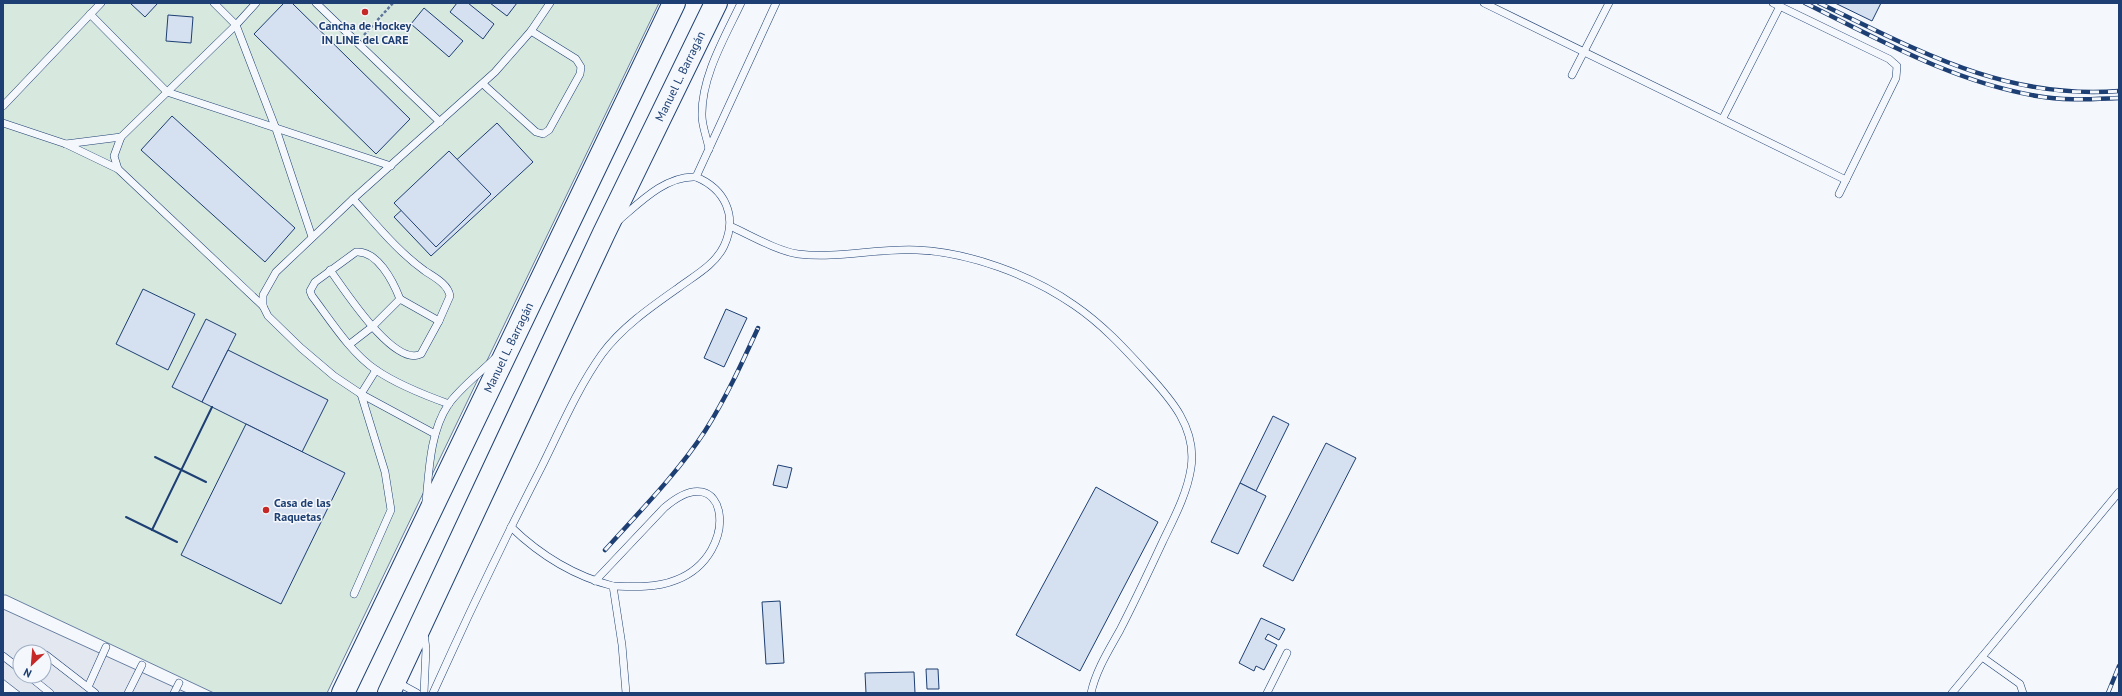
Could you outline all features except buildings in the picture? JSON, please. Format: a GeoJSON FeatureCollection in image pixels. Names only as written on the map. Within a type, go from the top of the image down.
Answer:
{"type":"FeatureCollection","features":[{"type":"Feature","properties":{"kind":"highway","name":"Manuel L. Barragán"},"geometry":{"type":"LineString","coordinates":[[343,693],[674,3]]}},
{"type":"Feature","properties":{"kind":"highway","name":"Manuel L. Barragán"},"geometry":{"type":"LineString","coordinates":[[392,687],[604,233],[716,3]]}},
{"type":"Feature","properties":{"kind":"lane"},"geometry":{"type":"LineString","coordinates":[[3,106],[101,3]]}},
{"type":"Feature","properties":{"kind":"lane"},"geometry":{"type":"LineString","coordinates":[[214,3],[236,25],[276,129],[312,237]]}},
{"type":"Feature","properties":{"kind":"lane"},"geometry":{"type":"LineString","coordinates":[[118,169],[114,156],[121,137],[236,25],[256,3]]}},
{"type":"Feature","properties":{"kind":"lane"},"geometry":{"type":"LineString","coordinates":[[316,3],[440,122]]}},
{"type":"Feature","properties":{"kind":"lane"},"geometry":{"type":"LineString","coordinates":[[263,306],[264,295],[276,272],[353,199],[483,84],[531,31],[550,3]]}},
{"type":"Feature","properties":{"kind":"lane"},"geometry":{"type":"LineString","coordinates":[[710,149],[702,116],[704,98],[716,56],[741,3]]}},
{"type":"Feature","properties":{"kind":"lane"},"geometry":{"type":"LineString","coordinates":[[696,177],[776,3]]}},
{"type":"Feature","properties":{"kind":"lane"},"geometry":{"type":"LineString","coordinates":[[1484,3],[1723,118],[1846,180]]}},
{"type":"Feature","properties":{"kind":"lane"},"geometry":{"type":"LineString","coordinates":[[1572,75],[1609,3]]}},
{"type":"Feature","properties":{"kind":"lane"},"geometry":{"type":"LineString","coordinates":[[1773,3],[1888,59],[1897,66],[1896,78],[1839,194]]}},
{"type":"Feature","properties":{"kind":"lane"},"geometry":{"type":"LineString","coordinates":[[1723,118],[1780,6]]}},
{"type":"Feature","properties":{"kind":"lane"},"geometry":{"type":"LineString","coordinates":[[90,14],[167,92],[391,166]]}},
{"type":"Feature","properties":{"kind":"lane"},"geometry":{"type":"LineString","coordinates":[[483,84],[536,132],[543,134],[549,130],[580,74],[581,67],[576,59],[531,31]]}},
{"type":"Feature","properties":{"kind":"lane"},"geometry":{"type":"LineString","coordinates":[[3,123],[66,144],[118,169],[263,306],[268,316],[301,348],[334,376],[361,394],[435,434]]}},
{"type":"Feature","properties":{"kind":"lane"},"geometry":{"type":"LineString","coordinates":[[66,144],[121,137]]}},
{"type":"Feature","properties":{"kind":"lane"},"geometry":{"type":"LineString","coordinates":[[433,693],[511,527],[576,398],[602,354],[631,323],[709,265],[724,246],[730,226],[730,211],[725,199],[717,189],[696,177],[688,177],[677,180],[657,190],[604,233]]}},
{"type":"Feature","properties":{"kind":"lane"},"geometry":{"type":"LineString","coordinates":[[330,270],[372,327],[392,346],[406,354],[417,356],[423,351],[450,296],[446,287],[398,248],[353,199]]}},
{"type":"Feature","properties":{"kind":"lane"},"geometry":{"type":"LineString","coordinates":[[730,226],[796,254],[817,255],[916,250],[949,253],[1013,273],[1048,289],[1075,305],[1104,329],[1156,383],[1178,410],[1188,430],[1192,448],[1191,468],[1186,489],[1134,603],[1098,672],[1091,693]]}},
{"type":"Feature","properties":{"kind":"lane"},"geometry":{"type":"LineString","coordinates":[[438,321],[400,299],[391,279],[374,258],[362,252],[356,252],[330,270],[315,282],[310,291],[350,344],[376,370],[419,392],[449,404]]}},
{"type":"Feature","properties":{"kind":"lane"},"geometry":{"type":"LineString","coordinates":[[350,344],[372,327],[400,299]]}},
{"type":"Feature","properties":{"kind":"lane"},"geometry":{"type":"LineString","coordinates":[[424,523],[435,434],[449,404],[510,343]]}},
{"type":"Feature","properties":{"kind":"lane"},"geometry":{"type":"LineString","coordinates":[[354,594],[391,510],[384,472],[361,394],[376,370]]}},
{"type":"Feature","properties":{"kind":"lane"},"geometry":{"type":"LineString","coordinates":[[511,527],[526,542],[544,555],[595,581],[613,586],[641,587],[663,584],[676,580],[697,569],[712,548],[719,531],[720,512],[714,499],[697,492],[688,492],[677,497],[664,508],[595,581]]}},
{"type":"Feature","properties":{"kind":"lane"},"geometry":{"type":"LineString","coordinates":[[1952,693],[2119,492]]}},
{"type":"Feature","properties":{"kind":"lane"},"geometry":{"type":"LineString","coordinates":[[613,586],[622,645],[626,693]]}},
{"type":"Feature","properties":{"kind":"lane"},"geometry":{"type":"LineString","coordinates":[[423,619],[426,649],[424,693]]}},
{"type":"Feature","properties":{"kind":"lane"},"geometry":{"type":"LineString","coordinates":[[88,687],[106,647]]}},
{"type":"Feature","properties":{"kind":"lane"},"geometry":{"type":"LineString","coordinates":[[1267,693],[1287,653]]}},
{"type":"Feature","properties":{"kind":"lane"},"geometry":{"type":"LineString","coordinates":[[3,656],[12,663]]}},
{"type":"Feature","properties":{"kind":"lane"},"geometry":{"type":"LineString","coordinates":[[1982,657],[2020,684],[2023,693]]}},
{"type":"Feature","properties":{"kind":"lane"},"geometry":{"type":"LineString","coordinates":[[52,660],[95,693]]}},
{"type":"Feature","properties":{"kind":"lane"},"geometry":{"type":"LineString","coordinates":[[128,693],[142,664]]}},
{"type":"Feature","properties":{"kind":"lane"},"geometry":{"type":"LineString","coordinates":[[174,693],[179,683]]}},
{"type":"Feature","properties":{"kind":"lane"},"geometry":{"type":"LineString","coordinates":[[39,684],[50,693]]}},
{"type":"Feature","properties":{"kind":"lane"},"geometry":{"type":"LineString","coordinates":[[392,687],[417,693]]}},
{"type":"Feature","properties":{"kind":"path"},"geometry":{"type":"LineString","coordinates":[[357,42],[393,3]]}},
{"type":"Feature","properties":{"kind":"shaded area"},"geometry":{"type":"Polygon","coordinates":[[[3,3],[659,3],[327,693],[214,693],[6,595],[3,595],[3,3]]]}},
{"type":"Feature","properties":{"kind":"shaded area"},"geometry":{"type":"Polygon","coordinates":[[[3,609],[187,693],[21,693],[3,679],[3,609]]]}},
{"type":"Feature","properties":{"kind":"railway"},"geometry":{"type":"LineString","coordinates":[[1805,3],[1889,45],[1976,81],[2006,90],[2047,98],[2119,98]]}},
{"type":"Feature","properties":{"kind":"railway"},"geometry":{"type":"LineString","coordinates":[[1819,3],[1927,54],[2000,80],[2038,88],[2077,92],[2119,91]]}},
{"type":"Feature","properties":{"kind":"railway"},"geometry":{"type":"LineString","coordinates":[[605,550],[657,492],[694,447],[713,419],[727,393],[758,328]]}},
{"type":"Feature","properties":{"kind":"railway"},"geometry":{"type":"LineString","coordinates":[[2108,693],[2119,666]]}},
{"type":"Feature","properties":{"kind":"wall"},"geometry":{"type":"LineString","coordinates":[[152,530],[212,407]]}},
{"type":"Feature","properties":{"kind":"wall"},"geometry":{"type":"LineString","coordinates":[[155,457],[206,482]]}},
{"type":"Feature","properties":{"kind":"wall"},"geometry":{"type":"LineString","coordinates":[[126,517],[177,542]]}},
{"type":"Feature","properties":{"kind":"place","name":"Cancha de Hockey IN LINE del CARE"},"geometry":{"type":"Point","coordinates":[365,12]}},
{"type":"Feature","properties":{"kind":"place","name":"Casa de las Raquetas"},"geometry":{"type":"Point","coordinates":[266,510]}}]}
